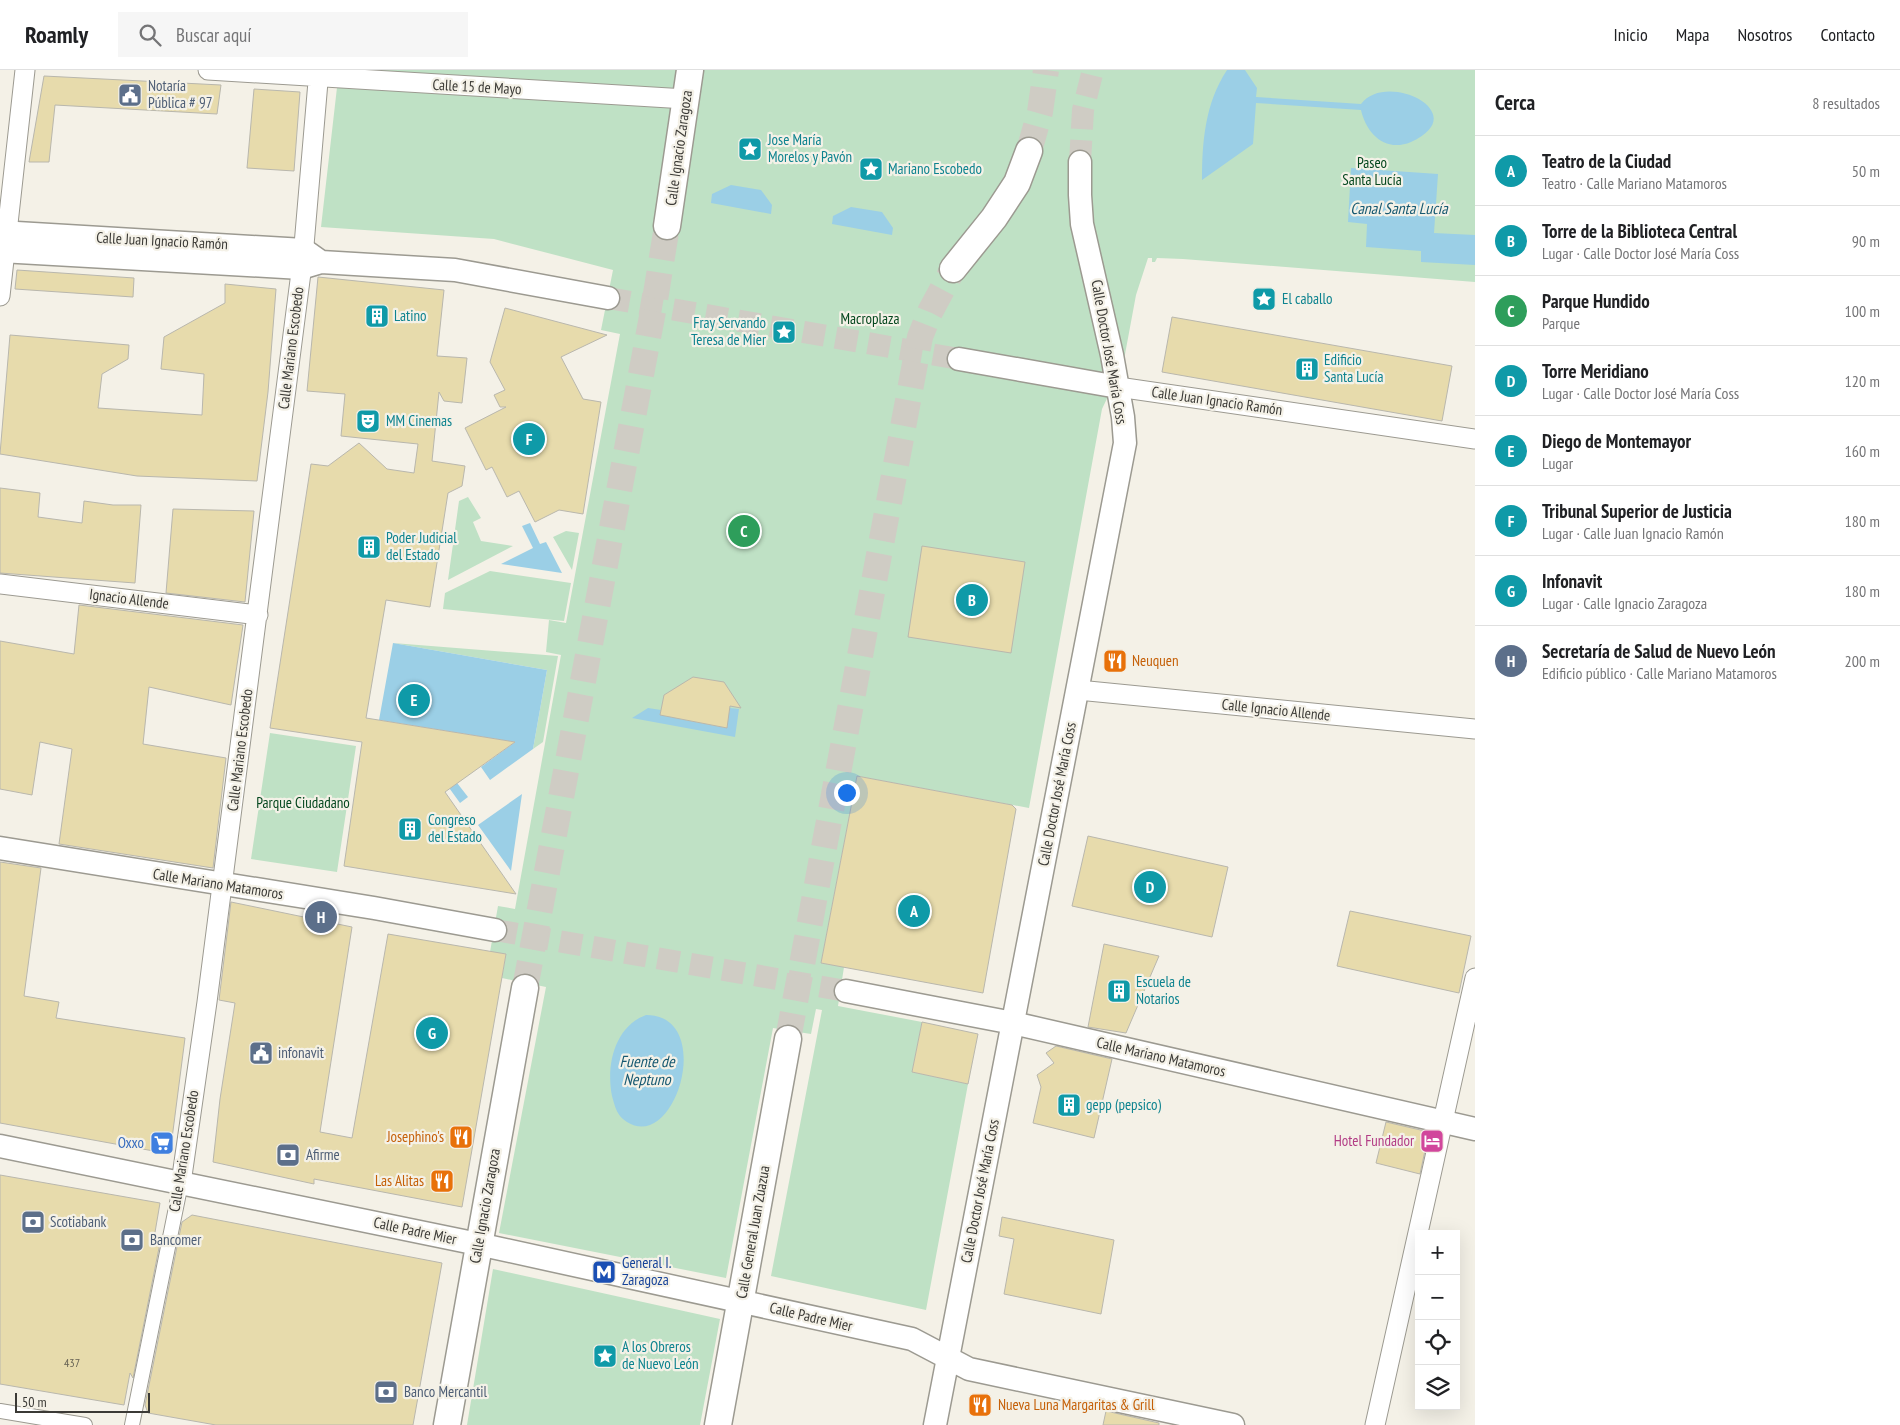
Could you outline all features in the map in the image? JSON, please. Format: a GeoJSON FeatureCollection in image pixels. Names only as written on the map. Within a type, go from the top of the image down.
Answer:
{"type":"FeatureCollection","features":[{"type":"Feature","properties":{"kind":"main road","name":"Calle Ignacio Zaragoza"},"geometry":{"type":"LineString","coordinates":[[667,226],[690,70]]}},
{"type":"Feature","properties":{"kind":"main road"},"geometry":{"type":"LineString","coordinates":[[953,269],[994,218],[1017,183],[1029,151]]}},
{"type":"Feature","properties":{"kind":"main road","name":"Calle Ignacio Zaragoza"},"geometry":{"type":"LineString","coordinates":[[447,1425],[525,988]]}},
{"type":"Feature","properties":{"kind":"main road","name":"Calle General Juan Zuazua"},"geometry":{"type":"LineString","coordinates":[[718,1425],[788,1039]]}},
{"type":"Feature","properties":{"kind":"street"},"geometry":{"type":"LineString","coordinates":[[0,296],[3,241],[25,70]]}},
{"type":"Feature","properties":{"kind":"street","name":"Calle 15 de Mayo"},"geometry":{"type":"LineString","coordinates":[[208,70],[318,74],[686,99]]}},
{"type":"Feature","properties":{"kind":"street","name":"Calle Mariano Escobedo"},"geometry":{"type":"LineString","coordinates":[[132,1425],[181,1183],[308,260],[318,74]]}},
{"type":"Feature","properties":{"kind":"street","name":"Calle Doctor José María Coss"},"geometry":{"type":"LineString","coordinates":[[935,1425],[1125,443],[1118,387],[1097,282],[1082,224],[1080,162]]}},
{"type":"Feature","properties":{"kind":"street","name":"Calle Juan Ignacio Ramón"},"geometry":{"type":"LineString","coordinates":[[3,241],[455,270],[608,298]]}},
{"type":"Feature","properties":{"kind":"street","name":"Calle Juan Ignacio Ramón"},"geometry":{"type":"LineString","coordinates":[[959,359],[1118,387],[1475,439]]}},
{"type":"Feature","properties":{"kind":"street","name":"Ignacio Allende"},"geometry":{"type":"LineString","coordinates":[[0,584],[258,615]]}},
{"type":"Feature","properties":{"kind":"street","name":"Calle Ignacio Allende"},"geometry":{"type":"LineString","coordinates":[[1078,690],[1475,729]]}},
{"type":"Feature","properties":{"kind":"street","name":"Calle Mariano Matamoros"},"geometry":{"type":"LineString","coordinates":[[0,848],[374,908],[495,930]]}},
{"type":"Feature","properties":{"kind":"street"},"geometry":{"type":"LineString","coordinates":[[1376,1425],[1475,978]]}},
{"type":"Feature","properties":{"kind":"street","name":"Calle Mariano Matamoros"},"geometry":{"type":"LineString","coordinates":[[846,991],[1013,1023],[1475,1129]]}},
{"type":"Feature","properties":{"kind":"street","name":"Calle Padre Mier"},"geometry":{"type":"LineString","coordinates":[[0,1146],[740,1300],[912,1339],[969,1369],[1233,1425]]}},
{"type":"Feature","properties":{"kind":"street"},"geometry":{"type":"LineString","coordinates":[[0,1410],[85,1425]]}},
{"type":"Feature","properties":{"kind":"green space","name":"Macroplaza"},"geometry":{"type":"Polygon","coordinates":[[[339,70],[1475,70],[1475,282],[1183,259],[1157,258],[1155,262],[1152,262],[1152,258],[1148,258],[1136,295],[1123,365],[1102,409],[1029,808],[857,776],[821,963],[844,967],[838,1006],[922,1022],[912,1072],[968,1084],[926,1310],[771,1276],[822,1010],[816,1009],[811,1034],[773,1028],[726,1278],[499,1233],[546,987],[502,978],[506,954],[490,952],[498,906],[515,909],[561,655],[546,652],[549,620],[566,623],[620,334],[601,330],[613,270],[494,239],[321,227],[339,70]]]}},
{"type":"Feature","properties":{"kind":"green space"},"geometry":{"type":"Polygon","coordinates":[[[468,497],[481,518],[473,522],[481,541],[513,546],[448,580],[459,501],[468,497]]]}},
{"type":"Feature","properties":{"kind":"green space"},"geometry":{"type":"Polygon","coordinates":[[[566,531],[579,533],[572,570],[553,537],[566,531]]]}},
{"type":"Feature","properties":{"kind":"green space"},"geometry":{"type":"Polygon","coordinates":[[[490,571],[571,583],[564,621],[443,609],[445,593],[490,571]]]}},
{"type":"Feature","properties":{"kind":"green space"},"geometry":{"type":"Polygon","coordinates":[[[393,643],[558,656],[543,742],[533,749],[547,670],[393,643]]]}},
{"type":"Feature","properties":{"kind":"green space","name":"Parque Ciudadano"},"geometry":{"type":"Polygon","coordinates":[[[270,733],[356,746],[337,872],[251,859],[270,733]]]}},
{"type":"Feature","properties":{"kind":"green space"},"geometry":{"type":"Polygon","coordinates":[[[493,1269],[720,1319],[700,1425],[467,1425],[493,1269]]]}},
{"type":"Feature","properties":{"kind":"water"},"geometry":{"type":"Polygon","coordinates":[[[1227,70],[1245,70],[1257,88],[1256,97],[1361,104],[1373,95],[1388,92],[1405,93],[1419,99],[1430,108],[1434,119],[1428,131],[1411,142],[1393,145],[1378,139],[1372,133],[1361,110],[1256,103],[1253,144],[1202,180],[1204,137],[1209,109],[1227,70]]]}},
{"type":"Feature","properties":{"kind":"water","name":"Canal Santa Lucía"},"geometry":{"type":"Polygon","coordinates":[[[1351,168],[1438,174],[1434,233],[1475,235],[1475,265],[1421,262],[1421,251],[1366,247],[1367,224],[1348,222],[1351,168]]]}},
{"type":"Feature","properties":{"kind":"water"},"geometry":{"type":"Polygon","coordinates":[[[731,185],[761,190],[772,205],[771,214],[711,203],[712,194],[731,185]]]}},
{"type":"Feature","properties":{"kind":"water"},"geometry":{"type":"Polygon","coordinates":[[[851,207],[882,212],[893,228],[892,235],[832,224],[833,216],[851,207]]]}},
{"type":"Feature","properties":{"kind":"water"},"geometry":{"type":"Polygon","coordinates":[[[530,523],[540,544],[546,542],[562,573],[501,564],[533,548],[522,526],[530,523]]]}},
{"type":"Feature","properties":{"kind":"water"},"geometry":{"type":"Polygon","coordinates":[[[393,643],[547,670],[533,749],[490,780],[481,767],[515,742],[379,720],[393,643]]]}},
{"type":"Feature","properties":{"kind":"water"},"geometry":{"type":"Polygon","coordinates":[[[648,708],[661,710],[660,715],[726,728],[730,708],[739,709],[735,737],[632,718],[648,708]]]}},
{"type":"Feature","properties":{"kind":"water"},"geometry":{"type":"Polygon","coordinates":[[[454,779],[468,797],[460,803],[447,785],[454,779]]]}},
{"type":"Feature","properties":{"kind":"water"},"geometry":{"type":"Polygon","coordinates":[[[522,794],[511,871],[478,825],[522,794]]]}},
{"type":"Feature","properties":{"kind":"water","name":"Fuente de Neptuno"},"geometry":{"type":"Polygon","coordinates":[[[646,1015],[667,1021],[679,1036],[684,1057],[681,1080],[673,1102],[660,1118],[645,1126],[627,1122],[619,1114],[612,1096],[610,1072],[615,1049],[626,1028],[646,1015]]]}},
{"type":"Feature","properties":{"kind":"building","name":"Notaría Pública # 97"},"geometry":{"type":"Polygon","coordinates":[[[44,76],[221,85],[217,114],[55,105],[49,162],[29,162],[44,76]]]}},
{"type":"Feature","properties":{"kind":"building"},"geometry":{"type":"Polygon","coordinates":[[[254,89],[300,92],[294,171],[247,168],[254,89]]]}},
{"type":"Feature","properties":{"kind":"building"},"geometry":{"type":"Polygon","coordinates":[[[17,270],[134,278],[133,297],[15,289],[17,270]]]}},
{"type":"Feature","properties":{"kind":"building"},"geometry":{"type":"Polygon","coordinates":[[[318,277],[444,290],[437,356],[467,358],[462,403],[444,401],[439,392],[432,461],[465,466],[462,486],[448,493],[430,607],[386,600],[366,718],[515,742],[445,792],[516,894],[344,866],[362,742],[270,728],[311,464],[328,466],[359,443],[387,469],[414,473],[418,444],[341,436],[345,394],[307,391],[318,277]]]}},
{"type":"Feature","properties":{"kind":"building"},"geometry":{"type":"Polygon","coordinates":[[[225,284],[276,289],[268,392],[257,481],[137,476],[0,454],[10,335],[129,345],[128,359],[102,374],[98,408],[202,415],[204,374],[161,369],[164,337],[225,303],[225,284]]]}},
{"type":"Feature","properties":{"kind":"building"},"geometry":{"type":"Polygon","coordinates":[[[505,308],[607,335],[561,357],[583,399],[601,402],[583,514],[559,510],[535,522],[519,491],[507,497],[492,467],[486,470],[465,428],[506,407],[500,407],[494,395],[505,390],[490,362],[505,308]]]}},
{"type":"Feature","properties":{"kind":"building","name":"Edificio Santa Lucía"},"geometry":{"type":"Polygon","coordinates":[[[1172,317],[1452,366],[1442,421],[1162,372],[1172,317]]]}},
{"type":"Feature","properties":{"kind":"building"},"geometry":{"type":"Polygon","coordinates":[[[0,488],[40,493],[38,517],[82,523],[84,501],[113,505],[141,505],[135,583],[0,573],[0,488]]]}},
{"type":"Feature","properties":{"kind":"building"},"geometry":{"type":"Polygon","coordinates":[[[173,509],[254,511],[245,602],[166,593],[173,509]]]}},
{"type":"Feature","properties":{"kind":"building"},"geometry":{"type":"Polygon","coordinates":[[[922,546],[1025,562],[1011,653],[908,637],[922,546]]]}},
{"type":"Feature","properties":{"kind":"building"},"geometry":{"type":"Polygon","coordinates":[[[79,605],[243,625],[231,705],[149,687],[143,744],[226,758],[213,868],[59,844],[72,749],[40,742],[32,795],[0,789],[0,641],[74,654],[79,605]]]}},
{"type":"Feature","properties":{"kind":"building"},"geometry":{"type":"Polygon","coordinates":[[[693,677],[724,682],[741,708],[730,706],[727,728],[660,715],[664,695],[693,677]]]}},
{"type":"Feature","properties":{"kind":"building"},"geometry":{"type":"Polygon","coordinates":[[[857,776],[1012,805],[1016,809],[983,993],[821,963],[857,776]]]}},
{"type":"Feature","properties":{"kind":"building"},"geometry":{"type":"Polygon","coordinates":[[[1088,836],[1228,867],[1212,937],[1072,906],[1088,836]]]}},
{"type":"Feature","properties":{"kind":"building"},"geometry":{"type":"Polygon","coordinates":[[[0,862],[41,868],[24,996],[59,1002],[56,1018],[185,1038],[170,1154],[0,1123],[0,862]]]}},
{"type":"Feature","properties":{"kind":"building"},"geometry":{"type":"Polygon","coordinates":[[[231,902],[352,927],[320,1132],[352,1138],[388,934],[506,954],[462,1207],[314,1179],[314,1184],[213,1162],[220,1099],[235,1003],[219,1000],[231,902]]]}},
{"type":"Feature","properties":{"kind":"building"},"geometry":{"type":"Polygon","coordinates":[[[1350,911],[1471,936],[1459,993],[1337,966],[1350,911]]]}},
{"type":"Feature","properties":{"kind":"building","name":"Escuela de Notarios"},"geometry":{"type":"Polygon","coordinates":[[[1104,944],[1159,956],[1126,1033],[1088,1027],[1104,944]]]}},
{"type":"Feature","properties":{"kind":"building"},"geometry":{"type":"Polygon","coordinates":[[[922,1022],[978,1034],[968,1084],[912,1072],[922,1022]]]}},
{"type":"Feature","properties":{"kind":"building","name":"gepp (pepsico)"},"geometry":{"type":"Polygon","coordinates":[[[1056,1046],[1112,1059],[1094,1138],[1033,1123],[1041,1087],[1037,1075],[1054,1063],[1046,1053],[1056,1046]]]}},
{"type":"Feature","properties":{"kind":"building"},"geometry":{"type":"Polygon","coordinates":[[[1386,1122],[1429,1132],[1420,1174],[1376,1163],[1386,1122]]]}},
{"type":"Feature","properties":{"kind":"building"},"geometry":{"type":"Polygon","coordinates":[[[0,1175],[160,1203],[153,1244],[161,1238],[133,1378],[130,1373],[124,1405],[0,1384],[0,1175]]]}},
{"type":"Feature","properties":{"kind":"building"},"geometry":{"type":"Polygon","coordinates":[[[192,1215],[442,1263],[413,1425],[216,1425],[148,1413],[145,1405],[182,1222],[192,1215]]]}},
{"type":"Feature","properties":{"kind":"building"},"geometry":{"type":"Polygon","coordinates":[[[1002,1217],[1114,1240],[1101,1314],[1004,1294],[1014,1239],[999,1236],[1002,1217]]]}},
{"type":"Feature","properties":{"kind":"building"},"geometry":{"type":"Polygon","coordinates":[[[1106,1411],[1159,1423],[1159,1425],[1103,1425],[1106,1411]]]}},
{"type":"Feature","properties":{"kind":"tunnel"},"geometry":{"type":"LineString","coordinates":[[1029,151],[1040,112],[1046,70]]}},
{"type":"Feature","properties":{"kind":"tunnel"},"geometry":{"type":"LineString","coordinates":[[1080,162],[1083,110],[1093,70]]}},
{"type":"Feature","properties":{"kind":"tunnel"},"geometry":{"type":"LineString","coordinates":[[525,988],[654,306],[667,226]]}},
{"type":"Feature","properties":{"kind":"tunnel"},"geometry":{"type":"LineString","coordinates":[[788,1039],[920,337],[930,312],[953,269]]}},
{"type":"Feature","properties":{"kind":"tunnel"},"geometry":{"type":"LineString","coordinates":[[608,298],[959,359]]}},
{"type":"Feature","properties":{"kind":"tunnel"},"geometry":{"type":"LineString","coordinates":[[495,930],[846,991]]}},
{"type":"Feature","properties":{"kind":"place","name":"Notaría Pública # 97"},"geometry":{"type":"Point","coordinates":[130,95]}},
{"type":"Feature","properties":{"kind":"place","name":"Jose María Morelos y Pavón"},"geometry":{"type":"Point","coordinates":[750,149]}},
{"type":"Feature","properties":{"kind":"place","name":"Mariano Escobedo"},"geometry":{"type":"Point","coordinates":[871,169]}},
{"type":"Feature","properties":{"kind":"place","name":"El caballo"},"geometry":{"type":"Point","coordinates":[1264,299]}},
{"type":"Feature","properties":{"kind":"place","name":"Latino"},"geometry":{"type":"Point","coordinates":[377,316]}},
{"type":"Feature","properties":{"kind":"place","name":"Fray Servando Teresa de Mier"},"geometry":{"type":"Point","coordinates":[784,332]}},
{"type":"Feature","properties":{"kind":"place","name":"Edificio Santa Lucía"},"geometry":{"type":"Point","coordinates":[1307,369]}},
{"type":"Feature","properties":{"kind":"place","name":"MM Cinemas"},"geometry":{"type":"Point","coordinates":[368,421]}},
{"type":"Feature","properties":{"kind":"place","name":"Tribunal Superior de Justicia"},"geometry":{"type":"Point","coordinates":[529,439]}},
{"type":"Feature","properties":{"kind":"place","name":"Parque Hundido"},"geometry":{"type":"Point","coordinates":[744,531]}},
{"type":"Feature","properties":{"kind":"place","name":"Poder Judicial del Estado"},"geometry":{"type":"Point","coordinates":[369,547]}},
{"type":"Feature","properties":{"kind":"place","name":"Torre de la Biblioteca Central"},"geometry":{"type":"Point","coordinates":[972,600]}},
{"type":"Feature","properties":{"kind":"place","name":"Neuquen"},"geometry":{"type":"Point","coordinates":[1115,661]}},
{"type":"Feature","properties":{"kind":"place","name":"Diego de Montemayor"},"geometry":{"type":"Point","coordinates":[414,700]}},
{"type":"Feature","properties":{"kind":"place","name":"Congreso del Estado"},"geometry":{"type":"Point","coordinates":[410,829]}},
{"type":"Feature","properties":{"kind":"place","name":"Torre Meridiano"},"geometry":{"type":"Point","coordinates":[1150,887]}},
{"type":"Feature","properties":{"kind":"place","name":"Teatro de la Ciudad"},"geometry":{"type":"Point","coordinates":[914,911]}},
{"type":"Feature","properties":{"kind":"place","name":"Secretaría de Salud de Nuevo León"},"geometry":{"type":"Point","coordinates":[321,917]}},
{"type":"Feature","properties":{"kind":"place","name":"Escuela de Notarios"},"geometry":{"type":"Point","coordinates":[1119,991]}},
{"type":"Feature","properties":{"kind":"place","name":"Infonavit"},"geometry":{"type":"Point","coordinates":[432,1033]}},
{"type":"Feature","properties":{"kind":"place","name":"infonavit"},"geometry":{"type":"Point","coordinates":[261,1053]}},
{"type":"Feature","properties":{"kind":"place","name":"gepp (pepsico)"},"geometry":{"type":"Point","coordinates":[1069,1105]}},
{"type":"Feature","properties":{"kind":"place","name":"Josephino's"},"geometry":{"type":"Point","coordinates":[461,1137]}},
{"type":"Feature","properties":{"kind":"place","name":"Hotel Fundador"},"geometry":{"type":"Point","coordinates":[1432,1141]}},
{"type":"Feature","properties":{"kind":"place","name":"Oxxo"},"geometry":{"type":"Point","coordinates":[162,1143]}},
{"type":"Feature","properties":{"kind":"place","name":"Afirme"},"geometry":{"type":"Point","coordinates":[288,1155]}},
{"type":"Feature","properties":{"kind":"place","name":"Las Alitas"},"geometry":{"type":"Point","coordinates":[442,1181]}},
{"type":"Feature","properties":{"kind":"place","name":"Scotiabank"},"geometry":{"type":"Point","coordinates":[33,1222]}},
{"type":"Feature","properties":{"kind":"place","name":"Bancomer"},"geometry":{"type":"Point","coordinates":[132,1240]}},
{"type":"Feature","properties":{"kind":"place","name":"General I. Zaragoza"},"geometry":{"type":"Point","coordinates":[604,1272]}},
{"type":"Feature","properties":{"kind":"place","name":"A los Obreros de Nuevo León"},"geometry":{"type":"Point","coordinates":[605,1356]}},
{"type":"Feature","properties":{"kind":"place","name":"Banco Mercantil"},"geometry":{"type":"Point","coordinates":[386,1392]}},
{"type":"Feature","properties":{"kind":"place","name":"Nueva Luna Margaritas & Grill"},"geometry":{"type":"Point","coordinates":[980,1405]}},
{"type":"Feature","properties":{"kind":"park label","name":"Paseo Santa Lucía"},"geometry":{"type":"Point","coordinates":[1372,172]}}]}
